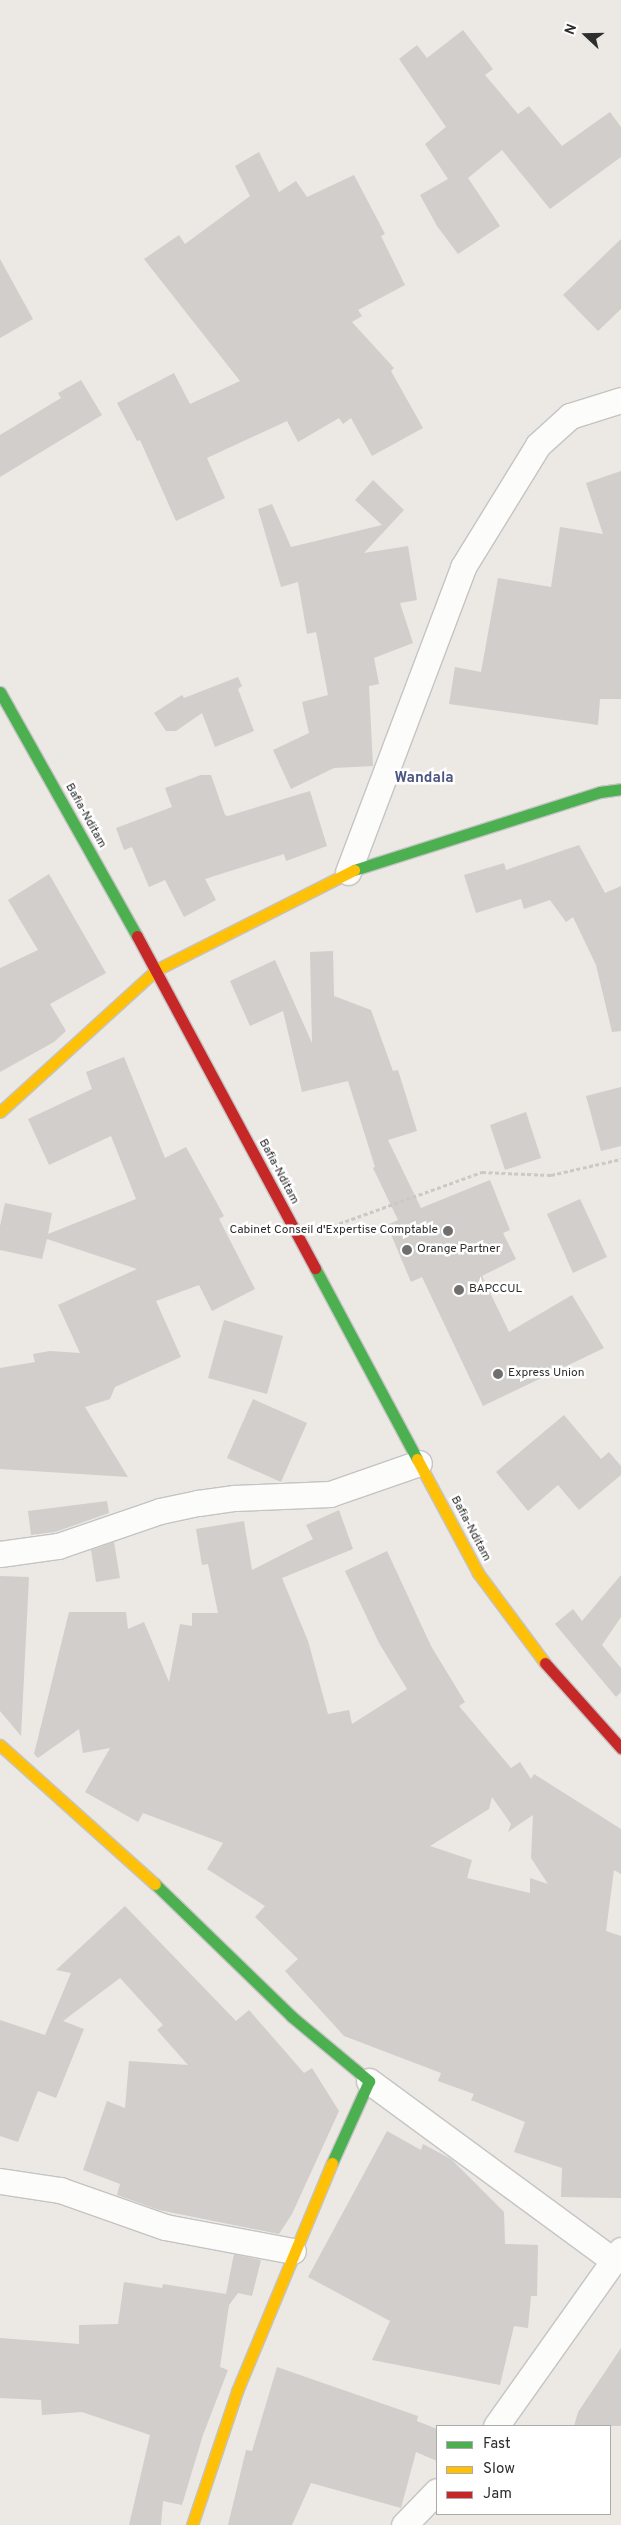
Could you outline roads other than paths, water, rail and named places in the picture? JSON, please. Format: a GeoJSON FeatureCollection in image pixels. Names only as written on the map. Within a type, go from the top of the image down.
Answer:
{"type":"FeatureCollection","features":[{"type":"Feature","properties":{"kind":"street"},"geometry":{"type":"LineString","coordinates":[[348,872],[463,567],[538,445],[570,416],[621,400]]}},
{"type":"Feature","properties":{"kind":"street","name":"Bafia-Nditam"},"geometry":{"type":"LineString","coordinates":[[0,692],[156,970],[478,1573],[543,1661],[621,1748]]}},
{"type":"Feature","properties":{"kind":"street"},"geometry":{"type":"LineString","coordinates":[[0,1112],[156,970],[348,872],[600,792],[621,789]]}},
{"type":"Feature","properties":{"kind":"street"},"geometry":{"type":"LineString","coordinates":[[0,1554],[58,1546],[160,1511],[198,1503],[235,1498],[330,1494],[419,1463]]}},
{"type":"Feature","properties":{"kind":"street"},"geometry":{"type":"LineString","coordinates":[[0,1745],[140,1870],[291,2016],[369,2081],[617,2255],[497,2425]]}},
{"type":"Feature","properties":{"kind":"street"},"geometry":{"type":"LineString","coordinates":[[192,2525],[237,2390],[293,2251],[369,2081]]}},
{"type":"Feature","properties":{"kind":"street"},"geometry":{"type":"LineString","coordinates":[[0,2181],[60,2190],[165,2226],[293,2251]]}},
{"type":"Feature","properties":{"kind":"street"},"geometry":{"type":"LineString","coordinates":[[404,2525],[436,2492]]}},
{"type":"Feature","properties":{"kind":"place","name":"Cabinet Conseil d'Expertise Comptable"},"geometry":{"type":"Point","coordinates":[448,1231]}},
{"type":"Feature","properties":{"kind":"place","name":"Orange Partner"},"geometry":{"type":"Point","coordinates":[407,1250]}},
{"type":"Feature","properties":{"kind":"place","name":"BAPCCUL"},"geometry":{"type":"Point","coordinates":[459,1290]}},
{"type":"Feature","properties":{"kind":"place","name":"Express Union"},"geometry":{"type":"Point","coordinates":[498,1374]}},
{"type":"Feature","properties":{"kind":"district","name":"Wandala"},"geometry":{"type":"Point","coordinates":[424,779]}}]}
